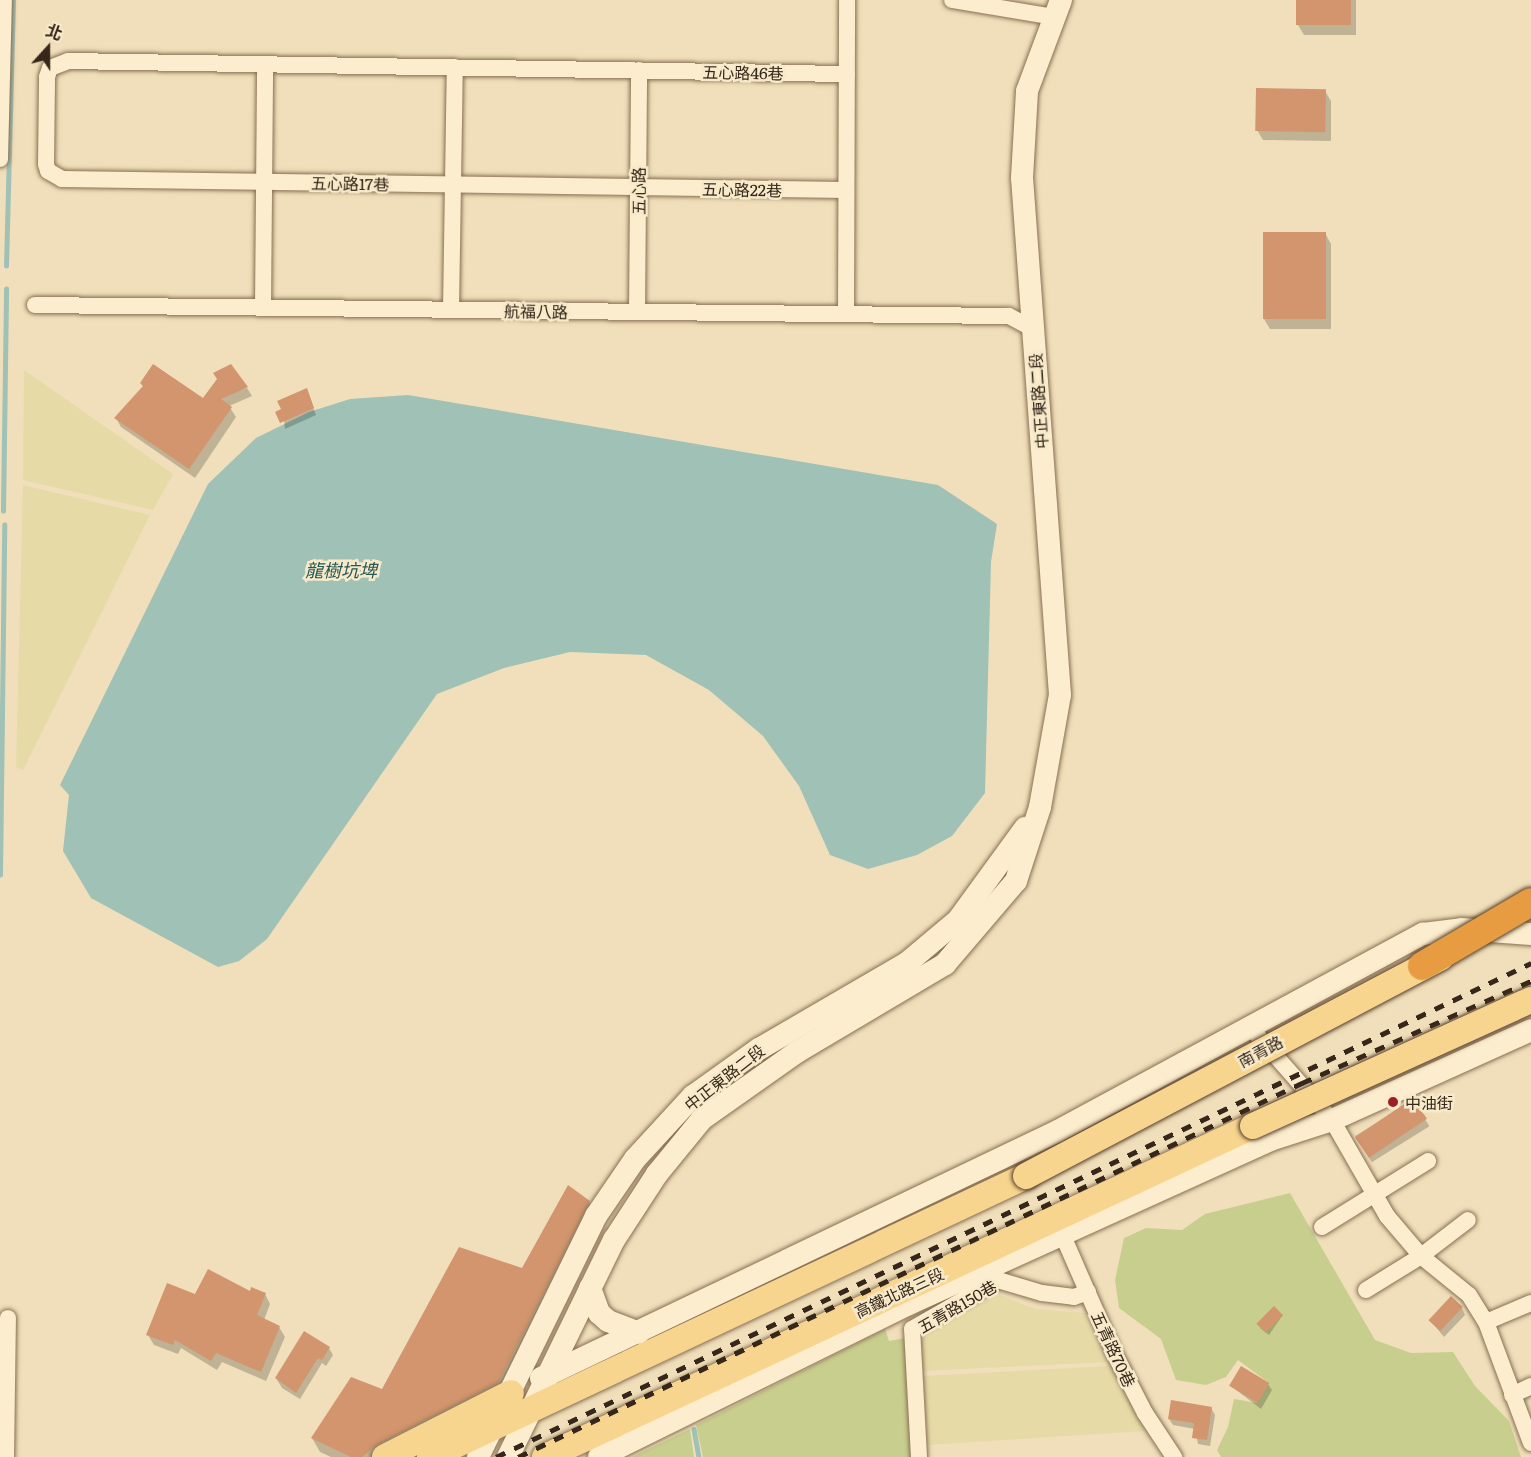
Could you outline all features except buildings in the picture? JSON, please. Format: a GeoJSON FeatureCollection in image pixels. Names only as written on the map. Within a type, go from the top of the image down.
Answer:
{"type":"FeatureCollection","features":[{"type":"Feature","properties":{"kind":"highway"},"geometry":{"type":"LineString","coordinates":[[1422,966],[1531,902]]}},
{"type":"Feature","properties":{"kind":"main road","name":"中正東路二段"},"geometry":{"type":"LineString","coordinates":[[508,1457],[545,1376],[614,1240],[657,1174],[702,1119],[797,1052],[945,963],[1016,881],[1040,807],[1060,695],[1022,178],[1022,128],[1027,91],[1058,8]]}},
{"type":"Feature","properties":{"kind":"main road","name":"中正東路二段"},"geometry":{"type":"LineString","coordinates":[[478,1457],[511,1394],[596,1216],[635,1159],[703,1090],[822,1009],[907,963],[958,920],[1040,807]]}},
{"type":"Feature","properties":{"kind":"main road","name":"南青路"},"geometry":{"type":"LineString","coordinates":[[531,1410],[1026,1176],[1422,966],[1531,915]]}},
{"type":"Feature","properties":{"kind":"main road","name":"南青路"},"geometry":{"type":"LineString","coordinates":[[639,1333],[1058,1131],[1423,934],[1462,929],[1531,934]]}},
{"type":"Feature","properties":{"kind":"main road","name":"高鐵北路三段"},"geometry":{"type":"LineString","coordinates":[[545,1457],[1253,1126],[1531,1000]]}},
{"type":"Feature","properties":{"kind":"main road"},"geometry":{"type":"LineString","coordinates":[[1062,1236],[1296,1131],[1332,1120],[1531,1030]]}},
{"type":"Feature","properties":{"kind":"main road"},"geometry":{"type":"LineString","coordinates":[[1296,1131],[1311,1095]]}},
{"type":"Feature","properties":{"kind":"main road","name":"高鐵北路三段"},"geometry":{"type":"LineString","coordinates":[[599,1457],[909,1304],[1062,1236]]}},
{"type":"Feature","properties":{"kind":"main road"},"geometry":{"type":"LineString","coordinates":[[590,1288],[599,1313],[608,1322],[639,1333]]}},
{"type":"Feature","properties":{"kind":"main road"},"geometry":{"type":"LineString","coordinates":[[385,1457],[545,1376],[639,1333]]}},
{"type":"Feature","properties":{"kind":"main road"},"geometry":{"type":"LineString","coordinates":[[430,1457],[531,1410]]}},
{"type":"Feature","properties":{"kind":"street"},"geometry":{"type":"LineString","coordinates":[[0,159],[4,0]]}},
{"type":"Feature","properties":{"kind":"street"},"geometry":{"type":"LineString","coordinates":[[846,314],[847,0]]}},
{"type":"Feature","properties":{"kind":"street"},"geometry":{"type":"LineString","coordinates":[[952,0],[1058,8]]}},
{"type":"Feature","properties":{"kind":"street","name":"五心路46巷"},"geometry":{"type":"LineString","coordinates":[[62,179],[48,171],[46,164],[47,77],[50,68],[58,63],[847,74]]}},
{"type":"Feature","properties":{"kind":"street"},"geometry":{"type":"LineString","coordinates":[[263,308],[265,65]]}},
{"type":"Feature","properties":{"kind":"street"},"geometry":{"type":"LineString","coordinates":[[452,310],[455,67]]}},
{"type":"Feature","properties":{"kind":"street","name":"五心路"},"geometry":{"type":"LineString","coordinates":[[637,312],[639,70]]}},
{"type":"Feature","properties":{"kind":"street","name":"五心路17巷"},"geometry":{"type":"LineString","coordinates":[[62,179],[638,188]]}},
{"type":"Feature","properties":{"kind":"street","name":"五心路22巷"},"geometry":{"type":"LineString","coordinates":[[638,188],[846,190]]}},
{"type":"Feature","properties":{"kind":"street","name":"航福八路"},"geometry":{"type":"LineString","coordinates":[[35,305],[1009,316],[1033,329]]}},
{"type":"Feature","properties":{"kind":"street"},"geometry":{"type":"LineString","coordinates":[[1251,1028],[1332,1120],[1374,1196],[1420,1256],[1469,1295],[1486,1322],[1531,1443]]}},
{"type":"Feature","properties":{"kind":"street"},"geometry":{"type":"LineString","coordinates":[[1322,1227],[1428,1161]]}},
{"type":"Feature","properties":{"kind":"street"},"geometry":{"type":"LineString","coordinates":[[1366,1290],[1420,1256],[1468,1220]]}},
{"type":"Feature","properties":{"kind":"street","name":"五青路70巷"},"geometry":{"type":"LineString","coordinates":[[1062,1236],[1145,1413],[1174,1457]]}},
{"type":"Feature","properties":{"kind":"street","name":"五青路150巷"},"geometry":{"type":"LineString","coordinates":[[919,1457],[912,1329],[998,1280],[1042,1293],[1074,1297],[1088,1292]]}},
{"type":"Feature","properties":{"kind":"street"},"geometry":{"type":"LineString","coordinates":[[1486,1322],[1531,1303]]}},
{"type":"Feature","properties":{"kind":"street"},"geometry":{"type":"LineString","coordinates":[[6,1457],[8,1318]]}},
{"type":"Feature","properties":{"kind":"street"},"geometry":{"type":"LineString","coordinates":[[1512,1395],[1531,1386]]}},
{"type":"Feature","properties":{"kind":"shaded area"},"geometry":{"type":"Polygon","coordinates":[[[24,370],[173,474],[153,510],[23,480],[24,370]]]}},
{"type":"Feature","properties":{"kind":"shaded area"},"geometry":{"type":"Polygon","coordinates":[[[23,485],[150,515],[23,770],[16,767],[23,485]]]}},
{"type":"Feature","properties":{"kind":"shaded area"},"geometry":{"type":"Polygon","coordinates":[[[1000,1295],[1035,1309],[1085,1313],[1108,1362],[922,1371],[920,1341],[937,1324],[1000,1295]]]}},
{"type":"Feature","properties":{"kind":"shaded area"},"geometry":{"type":"Polygon","coordinates":[[[1110,1366],[1145,1431],[927,1445],[923,1376],[1110,1366]]]}},
{"type":"Feature","properties":{"kind":"green space"},"geometry":{"type":"Polygon","coordinates":[[[1290,1193],[1375,1340],[1411,1353],[1453,1352],[1475,1386],[1509,1421],[1521,1457],[1221,1457],[1217,1450],[1228,1427],[1234,1399],[1257,1403],[1269,1383],[1238,1360],[1226,1377],[1206,1385],[1176,1380],[1161,1339],[1119,1308],[1115,1280],[1124,1238],[1146,1228],[1182,1230],[1205,1214],[1290,1193]]]}},
{"type":"Feature","properties":{"kind":"green space"},"geometry":{"type":"Polygon","coordinates":[[[885,1329],[889,1341],[905,1338],[911,1457],[703,1457],[696,1425],[885,1329]]]}},
{"type":"Feature","properties":{"kind":"green space"},"geometry":{"type":"Polygon","coordinates":[[[690,1429],[694,1457],[632,1457],[690,1429]]]}},
{"type":"Feature","properties":{"kind":"water","name":"龍樹坑埤"},"geometry":{"type":"Polygon","coordinates":[[[408,395],[938,485],[997,524],[991,562],[985,793],[952,836],[917,855],[868,869],[830,855],[799,786],[763,736],[709,690],[646,655],[570,652],[504,668],[437,694],[267,939],[239,961],[218,967],[91,898],[63,851],[69,795],[60,785],[208,484],[256,438],[309,412],[350,399],[408,395]]]}},
{"type":"Feature","properties":{"kind":"waterway"},"geometry":{"type":"LineString","coordinates":[[6,266],[13,0]]}},
{"type":"Feature","properties":{"kind":"waterway"},"geometry":{"type":"LineString","coordinates":[[3,511],[6,289]]}},
{"type":"Feature","properties":{"kind":"waterway"},"geometry":{"type":"LineString","coordinates":[[0,875],[4,525]]}},
{"type":"Feature","properties":{"kind":"waterway"},"geometry":{"type":"LineString","coordinates":[[694,1429],[699,1457]]}},
{"type":"Feature","properties":{"kind":"railway"},"geometry":{"type":"LineString","coordinates":[[496,1457],[1531,963]]}},
{"type":"Feature","properties":{"kind":"railway"},"geometry":{"type":"LineString","coordinates":[[518,1457],[1302,1083],[1531,981]]}},
{"type":"Feature","properties":{"kind":"place","name":"中油街"},"geometry":{"type":"Point","coordinates":[1393,1102]}}]}
